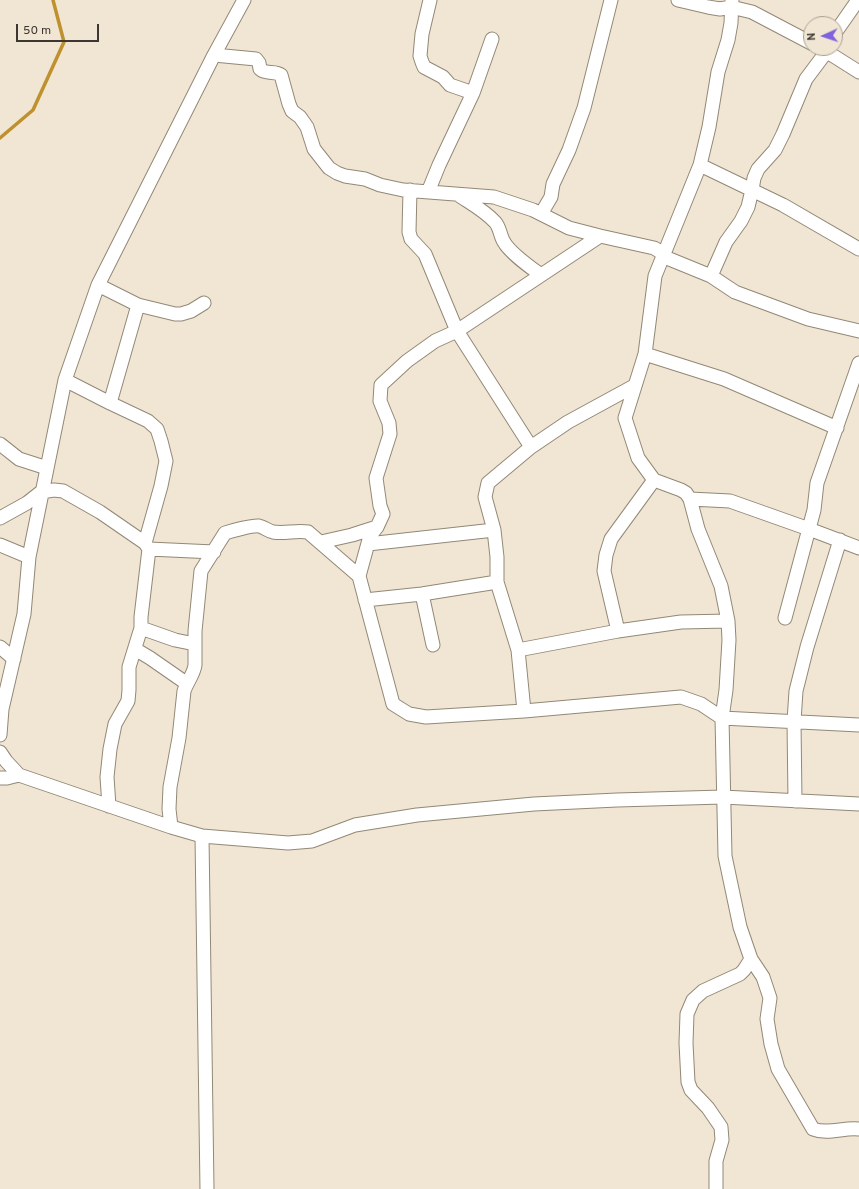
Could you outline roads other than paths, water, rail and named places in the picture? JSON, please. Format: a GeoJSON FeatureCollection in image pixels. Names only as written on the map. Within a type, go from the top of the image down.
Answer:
{"type":"FeatureCollection","features":[{"type":"Feature","properties":{"kind":"street"},"geometry":{"type":"LineString","coordinates":[[0,735],[2,709],[24,614],[29,557],[65,380],[98,285],[214,55],[244,0]]}},
{"type":"Feature","properties":{"kind":"street"},"geometry":{"type":"LineString","coordinates":[[430,0],[422,34],[420,56],[424,67],[442,77],[450,85],[473,93]]}},
{"type":"Feature","properties":{"kind":"street"},"geometry":{"type":"LineString","coordinates":[[541,214],[551,197],[553,184],[569,150],[584,108],[611,0]]}},
{"type":"Feature","properties":{"kind":"street"},"geometry":{"type":"LineString","coordinates":[[678,0],[720,9],[732,4],[752,12],[803,39]]}},
{"type":"Feature","properties":{"kind":"street"},"geometry":{"type":"LineString","coordinates":[[843,22],[858,0]]}},
{"type":"Feature","properties":{"kind":"street"},"geometry":{"type":"LineString","coordinates":[[732,4],[728,40],[718,72],[709,126],[700,165],[655,276],[645,354],[625,418],[638,458],[654,480],[681,490],[690,498],[698,529],[721,586],[728,621],[729,640],[726,690],[722,718],[725,856],[740,927],[751,959],[764,977],[770,998],[767,1019],[771,1044],[778,1069],[813,1129],[821,1132],[853,1128],[859,1129]]}},
{"type":"Feature","properties":{"kind":"street"},"geometry":{"type":"LineString","coordinates":[[428,192],[439,164],[473,93],[492,39]]}},
{"type":"Feature","properties":{"kind":"street"},"geometry":{"type":"LineString","coordinates":[[214,55],[256,59],[259,63],[260,70],[263,72],[278,73],[281,75],[292,111],[300,117],[307,127],[314,149],[329,168],[345,176],[365,179],[380,185],[410,190],[494,198],[533,210],[569,228],[654,248],[660,252],[662,256],[711,276],[735,292],[808,319],[859,331]]}},
{"type":"Feature","properties":{"kind":"street"},"geometry":{"type":"LineString","coordinates":[[711,276],[726,242],[742,221],[748,208],[754,178],[774,150],[783,134],[806,79],[820,56]]}},
{"type":"Feature","properties":{"kind":"street"},"geometry":{"type":"LineString","coordinates":[[835,56],[859,72]]}},
{"type":"Feature","properties":{"kind":"street"},"geometry":{"type":"LineString","coordinates":[[700,165],[783,204],[859,249]]}},
{"type":"Feature","properties":{"kind":"street"},"geometry":{"type":"LineString","coordinates":[[410,190],[409,232],[411,240],[425,254],[458,332],[531,447]]}},
{"type":"Feature","properties":{"kind":"street"},"geometry":{"type":"LineString","coordinates":[[459,195],[488,215],[496,224],[508,248],[541,275]]}},
{"type":"Feature","properties":{"kind":"street"},"geometry":{"type":"LineString","coordinates":[[488,197],[488,215]]}},
{"type":"Feature","properties":{"kind":"street"},"geometry":{"type":"LineString","coordinates":[[551,197],[555,211],[562,224]]}},
{"type":"Feature","properties":{"kind":"street"},"geometry":{"type":"LineString","coordinates":[[600,236],[458,332],[435,341],[407,361],[381,385],[380,401],[389,423],[390,434],[376,478],[380,506],[383,514],[377,527],[370,536],[359,576],[393,704],[409,714],[426,717],[524,711],[680,697],[701,704],[722,718],[859,725]]}},
{"type":"Feature","properties":{"kind":"street"},"geometry":{"type":"LineString","coordinates":[[98,285],[138,305],[175,314],[181,314],[204,303]]}},
{"type":"Feature","properties":{"kind":"street"},"geometry":{"type":"LineString","coordinates":[[110,403],[138,305]]}},
{"type":"Feature","properties":{"kind":"street"},"geometry":{"type":"LineString","coordinates":[[645,354],[724,379],[837,428]]}},
{"type":"Feature","properties":{"kind":"street"},"geometry":{"type":"LineString","coordinates":[[785,618],[814,510],[817,484],[859,363]]}},
{"type":"Feature","properties":{"kind":"street"},"geometry":{"type":"LineString","coordinates":[[65,380],[148,421],[157,430],[166,461],[147,546],[141,628],[129,667],[128,701],[116,724],[110,750],[107,776],[109,806]]}},
{"type":"Feature","properties":{"kind":"street"},"geometry":{"type":"LineString","coordinates":[[524,711],[518,650],[497,582],[497,557],[494,530],[485,496],[488,483],[531,447],[568,422],[634,386]]}},
{"type":"Feature","properties":{"kind":"street"},"geometry":{"type":"LineString","coordinates":[[0,444],[19,459],[47,468]]}},
{"type":"Feature","properties":{"kind":"street"},"geometry":{"type":"LineString","coordinates":[[618,632],[604,571],[606,555],[611,539],[654,480]]}},
{"type":"Feature","properties":{"kind":"street"},"geometry":{"type":"LineString","coordinates":[[0,518],[27,503],[41,492],[54,490],[63,491],[100,512],[147,546],[214,552]]}},
{"type":"Feature","properties":{"kind":"street"},"geometry":{"type":"LineString","coordinates":[[690,498],[730,501],[809,528],[859,548]]}},
{"type":"Feature","properties":{"kind":"street"},"geometry":{"type":"LineString","coordinates":[[171,827],[169,809],[170,787],[179,738],[184,691],[186,683],[194,670],[194,644],[199,580],[201,571],[225,533],[232,530],[259,526],[268,531],[274,532],[308,532],[359,576]]}},
{"type":"Feature","properties":{"kind":"street"},"geometry":{"type":"LineString","coordinates":[[321,542],[352,535],[377,527]]}},
{"type":"Feature","properties":{"kind":"street"},"geometry":{"type":"LineString","coordinates":[[368,544],[494,530]]}},
{"type":"Feature","properties":{"kind":"street"},"geometry":{"type":"LineString","coordinates":[[795,802],[794,721],[796,691],[807,646],[840,540]]}},
{"type":"Feature","properties":{"kind":"street"},"geometry":{"type":"LineString","coordinates":[[0,545],[29,557]]}},
{"type":"Feature","properties":{"kind":"street"},"geometry":{"type":"LineString","coordinates":[[365,600],[422,594],[497,582]]}},
{"type":"Feature","properties":{"kind":"street"},"geometry":{"type":"LineString","coordinates":[[422,594],[433,645]]}},
{"type":"Feature","properties":{"kind":"street"},"geometry":{"type":"LineString","coordinates":[[518,650],[681,622],[728,621]]}},
{"type":"Feature","properties":{"kind":"street"},"geometry":{"type":"LineString","coordinates":[[141,628],[174,640],[194,644]]}},
{"type":"Feature","properties":{"kind":"street"},"geometry":{"type":"LineString","coordinates":[[0,647],[14,659]]}},
{"type":"Feature","properties":{"kind":"street"},"geometry":{"type":"LineString","coordinates":[[135,649],[186,683]]}},
{"type":"Feature","properties":{"kind":"street"},"geometry":{"type":"LineString","coordinates":[[0,754],[19,775],[171,827],[202,836],[288,843],[312,841],[355,825],[417,815],[557,803],[723,797],[795,802],[859,804]]}},
{"type":"Feature","properties":{"kind":"street"},"geometry":{"type":"LineString","coordinates":[[0,778],[19,775]]}},
{"type":"Feature","properties":{"kind":"street"},"geometry":{"type":"LineString","coordinates":[[202,836],[207,1189]]}},
{"type":"Feature","properties":{"kind":"street"},"geometry":{"type":"LineString","coordinates":[[716,1189],[716,1161],[722,1140],[720,1127],[708,1108],[691,1090],[688,1082],[686,1043],[687,1014],[693,1000],[703,991],[740,974],[751,959]]}},
{"type":"Feature","properties":{"kind":"waterway"},"geometry":{"type":"LineString","coordinates":[[0,138],[33,110],[64,42],[53,0]]}}]}
